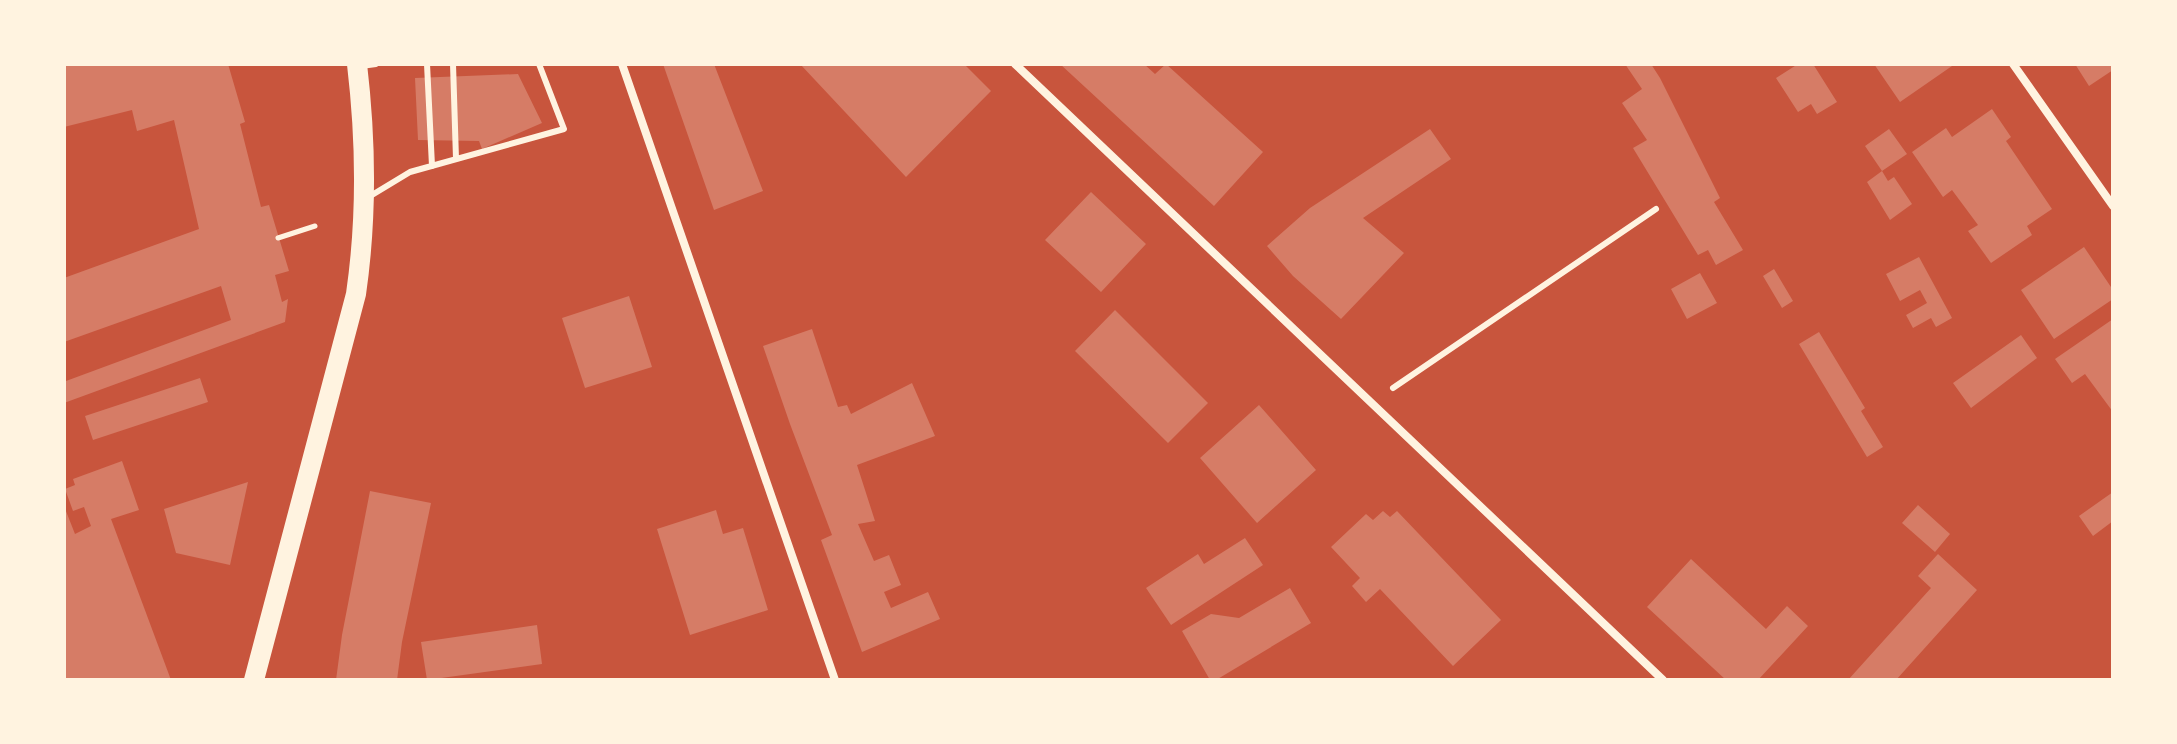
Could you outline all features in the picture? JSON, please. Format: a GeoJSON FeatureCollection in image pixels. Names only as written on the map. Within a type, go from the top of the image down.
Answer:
{"type":"FeatureCollection","features":[{"type":"Feature","properties":{"kind":"main road"},"geometry":{"type":"LineString","coordinates":[[254,680],[356,294],[365,199],[363,65]]}},
{"type":"Feature","properties":{"kind":"street"},"geometry":{"type":"LineString","coordinates":[[622,64],[835,680]]}},
{"type":"Feature","properties":{"kind":"street"},"geometry":{"type":"LineString","coordinates":[[1015,64],[1663,680]]}},
{"type":"Feature","properties":{"kind":"street"},"geometry":{"type":"LineString","coordinates":[[2013,64],[2113,206]]}},
{"type":"Feature","properties":{"kind":"lane"},"geometry":{"type":"LineString","coordinates":[[427,64],[432,166]]}},
{"type":"Feature","properties":{"kind":"lane"},"geometry":{"type":"LineString","coordinates":[[453,64],[456,159]]}},
{"type":"Feature","properties":{"kind":"lane"},"geometry":{"type":"LineString","coordinates":[[365,199],[410,172],[564,129],[539,64]]}},
{"type":"Feature","properties":{"kind":"lane"},"geometry":{"type":"LineString","coordinates":[[1393,388],[1656,209]]}},
{"type":"Feature","properties":{"kind":"path"},"geometry":{"type":"LineString","coordinates":[[278,238],[315,226]]}},
{"type":"Feature","properties":{"kind":"building"},"geometry":{"type":"Polygon","coordinates":[[[64,64],[228,64],[245,122],[240,124],[261,207],[269,205],[289,271],[275,275],[282,302],[288,299],[285,322],[64,403],[64,375],[66,381],[231,320],[221,286],[64,342],[64,278],[199,229],[174,120],[137,131],[132,110],[64,127],[64,64]]]}},
{"type":"Feature","properties":{"kind":"building"},"geometry":{"type":"Polygon","coordinates":[[[663,64],[714,64],[763,191],[714,210],[663,64]]]}},
{"type":"Feature","properties":{"kind":"building"},"geometry":{"type":"Polygon","coordinates":[[[800,64],[964,64],[991,91],[906,177],[800,64]]]}},
{"type":"Feature","properties":{"kind":"building"},"geometry":{"type":"Polygon","coordinates":[[[1060,64],[1144,64],[1155,74],[1166,64],[1263,152],[1214,206],[1060,64]]]}},
{"type":"Feature","properties":{"kind":"building"},"geometry":{"type":"Polygon","coordinates":[[[1625,64],[1651,64],[1720,198],[1714,202],[1743,250],[1716,265],[1708,250],[1698,255],[1633,148],[1647,140],[1622,103],[1642,89],[1625,64]]]}},
{"type":"Feature","properties":{"kind":"building"},"geometry":{"type":"Polygon","coordinates":[[[1798,64],[1813,64],[1837,102],[1817,114],[1811,104],[1798,112],[1776,78],[1798,64]]]}},
{"type":"Feature","properties":{"kind":"building"},"geometry":{"type":"Polygon","coordinates":[[[1874,64],[1951,64],[1952,66],[1900,102],[1874,64]]]}},
{"type":"Feature","properties":{"kind":"building"},"geometry":{"type":"Polygon","coordinates":[[[2075,64],[2113,64],[2113,70],[2089,86],[2075,64]]]}},
{"type":"Feature","properties":{"kind":"building"},"geometry":{"type":"Polygon","coordinates":[[[518,74],[542,123],[482,149],[479,141],[418,140],[415,78],[518,74]]]}},
{"type":"Feature","properties":{"kind":"building"},"geometry":{"type":"Polygon","coordinates":[[[1992,109],[2011,137],[2006,141],[2052,209],[2027,226],[2032,235],[1991,263],[1968,231],[1978,225],[1952,190],[1943,197],[1912,152],[1946,128],[1952,137],[1992,109]]]}},
{"type":"Feature","properties":{"kind":"building"},"geometry":{"type":"Polygon","coordinates":[[[1430,129],[1451,159],[1363,218],[1404,253],[1341,319],[1293,276],[1267,246],[1310,208],[1430,129]]]}},
{"type":"Feature","properties":{"kind":"building"},"geometry":{"type":"Polygon","coordinates":[[[1889,129],[1907,154],[1882,171],[1865,146],[1889,129]]]}},
{"type":"Feature","properties":{"kind":"building"},"geometry":{"type":"Polygon","coordinates":[[[1882,171],[1888,181],[1894,177],[1912,204],[1890,220],[1867,182],[1882,171]]]}},
{"type":"Feature","properties":{"kind":"building"},"geometry":{"type":"Polygon","coordinates":[[[1091,192],[1146,244],[1101,292],[1045,240],[1091,192]]]}},
{"type":"Feature","properties":{"kind":"building"},"geometry":{"type":"Polygon","coordinates":[[[2084,247],[2113,290],[2113,299],[2054,339],[2021,290],[2084,247]]]}},
{"type":"Feature","properties":{"kind":"building"},"geometry":{"type":"Polygon","coordinates":[[[1919,257],[1952,318],[1936,327],[1931,318],[1913,328],[1906,315],[1927,303],[1920,290],[1900,301],[1886,274],[1919,257]]]}},
{"type":"Feature","properties":{"kind":"building"},"geometry":{"type":"Polygon","coordinates":[[[1774,269],[1793,301],[1782,308],[1763,276],[1774,269]]]}},
{"type":"Feature","properties":{"kind":"building"},"geometry":{"type":"Polygon","coordinates":[[[1700,273],[1717,303],[1687,319],[1671,289],[1700,273]]]}},
{"type":"Feature","properties":{"kind":"building"},"geometry":{"type":"Polygon","coordinates":[[[629,296],[652,367],[585,388],[562,318],[629,296]]]}},
{"type":"Feature","properties":{"kind":"building"},"geometry":{"type":"Polygon","coordinates":[[[1115,310],[1208,403],[1168,443],[1075,351],[1115,310]]]}},
{"type":"Feature","properties":{"kind":"building"},"geometry":{"type":"Polygon","coordinates":[[[2113,319],[2113,412],[2085,374],[2072,383],[2055,359],[2113,319]]]}},
{"type":"Feature","properties":{"kind":"building"},"geometry":{"type":"Polygon","coordinates":[[[812,329],[838,407],[847,405],[851,414],[912,383],[935,436],[857,465],[875,521],[858,524],[874,561],[889,555],[901,585],[884,592],[891,608],[928,592],[940,619],[862,652],[821,540],[832,535],[763,346],[812,329]]]}},
{"type":"Feature","properties":{"kind":"building"},"geometry":{"type":"Polygon","coordinates":[[[1819,332],[1865,408],[1861,411],[1883,447],[1867,457],[1799,344],[1819,332]]]}},
{"type":"Feature","properties":{"kind":"building"},"geometry":{"type":"Polygon","coordinates":[[[2021,335],[2037,358],[1971,408],[1953,383],[2021,335]]]}},
{"type":"Feature","properties":{"kind":"building"},"geometry":{"type":"Polygon","coordinates":[[[200,378],[208,402],[93,440],[85,416],[200,378]]]}},
{"type":"Feature","properties":{"kind":"building"},"geometry":{"type":"Polygon","coordinates":[[[1259,405],[1316,470],[1257,523],[1200,458],[1259,405]]]}},
{"type":"Feature","properties":{"kind":"building"},"geometry":{"type":"Polygon","coordinates":[[[122,461],[139,510],[111,519],[171,680],[64,680],[64,506],[75,534],[91,526],[84,507],[73,511],[65,489],[75,485],[73,479],[122,461]]]}},
{"type":"Feature","properties":{"kind":"building"},"geometry":{"type":"Polygon","coordinates":[[[248,482],[230,565],[176,553],[164,509],[248,482]]]}},
{"type":"Feature","properties":{"kind":"building"},"geometry":{"type":"Polygon","coordinates":[[[370,491],[431,503],[397,680],[336,680],[342,635],[370,491]]]}},
{"type":"Feature","properties":{"kind":"building"},"geometry":{"type":"Polygon","coordinates":[[[2113,492],[2113,521],[2093,536],[2079,516],[2113,492]]]}},
{"type":"Feature","properties":{"kind":"building"},"geometry":{"type":"Polygon","coordinates":[[[1918,505],[1950,534],[1935,552],[1902,523],[1918,505]]]}},
{"type":"Feature","properties":{"kind":"building"},"geometry":{"type":"Polygon","coordinates":[[[716,510],[723,534],[743,528],[768,610],[690,635],[657,529],[716,510]]]}},
{"type":"Feature","properties":{"kind":"building"},"geometry":{"type":"Polygon","coordinates":[[[1383,511],[1390,517],[1397,511],[1501,620],[1453,666],[1380,589],[1366,602],[1352,586],[1360,578],[1331,547],[1366,514],[1373,520],[1383,511]]]}},
{"type":"Feature","properties":{"kind":"building"},"geometry":{"type":"Polygon","coordinates":[[[1245,538],[1263,565],[1171,625],[1146,588],[1198,554],[1204,564],[1245,538]]]}},
{"type":"Feature","properties":{"kind":"building"},"geometry":{"type":"Polygon","coordinates":[[[1938,554],[1977,590],[1896,680],[1848,680],[1931,588],[1918,576],[1938,554]]]}},
{"type":"Feature","properties":{"kind":"building"},"geometry":{"type":"Polygon","coordinates":[[[1691,559],[1766,629],[1787,606],[1808,626],[1758,680],[1726,680],[1647,607],[1691,559]]]}},
{"type":"Feature","properties":{"kind":"building"},"geometry":{"type":"Polygon","coordinates":[[[1290,588],[1311,623],[1216,680],[1210,680],[1182,631],[1211,614],[1239,618],[1290,588]]]}},
{"type":"Feature","properties":{"kind":"building"},"geometry":{"type":"Polygon","coordinates":[[[537,625],[542,664],[427,680],[421,642],[537,625]]]}}]}
